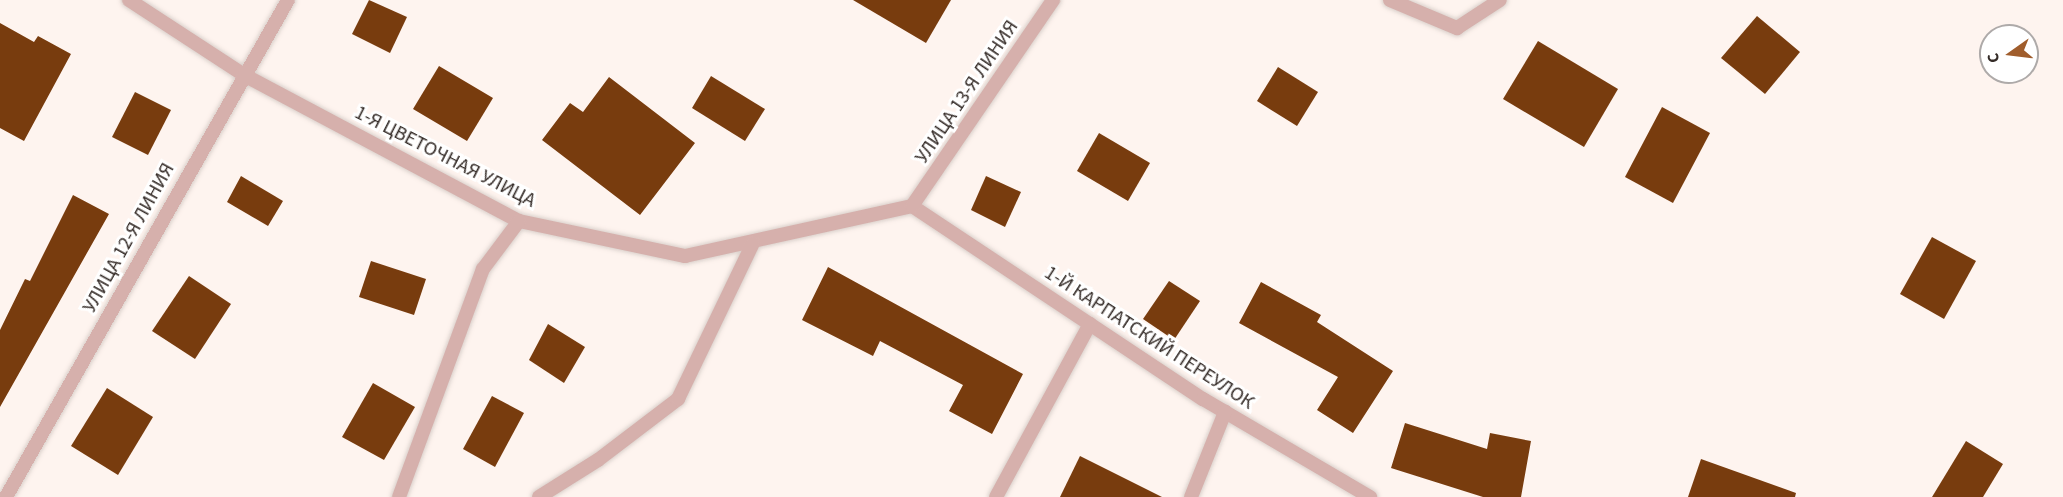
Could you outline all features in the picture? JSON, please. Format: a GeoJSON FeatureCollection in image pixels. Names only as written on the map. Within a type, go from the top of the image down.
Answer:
{"type":"FeatureCollection","features":[{"type":"Feature","properties":{"kind":"lane","name":"1-Я ЦВЕТОЧНАЯ УЛИЦА"},"geometry":{"type":"LineString","coordinates":[[129,0],[244,75],[519,221],[685,256],[753,243],[912,206]]}},
{"type":"Feature","properties":{"kind":"lane","name":"УЛИЦА 12-Я ЛИНИЯ"},"geometry":{"type":"LineString","coordinates":[[6,497],[288,0]]}},
{"type":"Feature","properties":{"kind":"lane","name":"УЛИЦА 13-Я ЛИНИЯ"},"geometry":{"type":"LineString","coordinates":[[912,206],[1053,0]]}},
{"type":"Feature","properties":{"kind":"lane"},"geometry":{"type":"LineString","coordinates":[[1390,0],[1457,28],[1500,0]]}},
{"type":"Feature","properties":{"kind":"lane","name":"1-Й КАРПАТСКИЙ ПЕРЕУЛОК"},"geometry":{"type":"LineString","coordinates":[[912,206],[1225,412],[1370,497]]}},
{"type":"Feature","properties":{"kind":"lane"},"geometry":{"type":"LineString","coordinates":[[399,497],[483,269],[519,221]]}},
{"type":"Feature","properties":{"kind":"lane"},"geometry":{"type":"LineString","coordinates":[[538,497],[598,460],[678,399],[753,243]]}},
{"type":"Feature","properties":{"kind":"lane"},"geometry":{"type":"LineString","coordinates":[[996,497],[1090,324]]}},
{"type":"Feature","properties":{"kind":"lane"},"geometry":{"type":"LineString","coordinates":[[1191,497],[1225,412]]}},
{"type":"Feature","properties":{"kind":"building"},"geometry":{"type":"Polygon","coordinates":[[[369,0],[407,17],[390,53],[352,34],[369,0]]]}},
{"type":"Feature","properties":{"kind":"building"},"geometry":{"type":"Polygon","coordinates":[[[853,0],[951,0],[926,43],[853,0]]]}},
{"type":"Feature","properties":{"kind":"building"},"geometry":{"type":"Polygon","coordinates":[[[1757,16],[1800,52],[1765,94],[1721,58],[1757,16]]]}},
{"type":"Feature","properties":{"kind":"building"},"geometry":{"type":"Polygon","coordinates":[[[0,23],[34,42],[38,36],[71,54],[24,141],[0,128],[0,23]]]}},
{"type":"Feature","properties":{"kind":"building"},"geometry":{"type":"Polygon","coordinates":[[[1538,41],[1618,89],[1584,147],[1503,99],[1538,41]]]}},
{"type":"Feature","properties":{"kind":"building"},"geometry":{"type":"Polygon","coordinates":[[[439,66],[493,98],[467,141],[413,109],[439,66]]]}},
{"type":"Feature","properties":{"kind":"building"},"geometry":{"type":"Polygon","coordinates":[[[1278,67],[1318,92],[1297,126],[1257,101],[1278,67]]]}},
{"type":"Feature","properties":{"kind":"building"},"geometry":{"type":"Polygon","coordinates":[[[711,76],[765,109],[745,141],[692,108],[711,76]]]}},
{"type":"Feature","properties":{"kind":"building"},"geometry":{"type":"Polygon","coordinates":[[[609,77],[695,143],[640,215],[542,140],[570,103],[583,112],[609,77]]]}},
{"type":"Feature","properties":{"kind":"building"},"geometry":{"type":"Polygon","coordinates":[[[135,92],[171,110],[148,155],[112,137],[135,92]]]}},
{"type":"Feature","properties":{"kind":"building"},"geometry":{"type":"Polygon","coordinates":[[[1662,107],[1710,133],[1673,203],[1625,177],[1662,107]]]}},
{"type":"Feature","properties":{"kind":"building"},"geometry":{"type":"Polygon","coordinates":[[[1099,133],[1150,163],[1128,201],[1077,171],[1099,133]]]}},
{"type":"Feature","properties":{"kind":"building"},"geometry":{"type":"Polygon","coordinates":[[[241,176],[283,201],[268,226],[227,202],[241,176]]]}},
{"type":"Feature","properties":{"kind":"building"},"geometry":{"type":"Polygon","coordinates":[[[986,176],[1021,192],[1005,227],[971,210],[986,176]]]}},
{"type":"Feature","properties":{"kind":"building"},"geometry":{"type":"Polygon","coordinates":[[[73,195],[109,214],[0,407],[0,330],[25,279],[30,281],[73,195]]]}},
{"type":"Feature","properties":{"kind":"building"},"geometry":{"type":"Polygon","coordinates":[[[1932,237],[1976,261],[1944,319],[1900,294],[1932,237]]]}},
{"type":"Feature","properties":{"kind":"building"},"geometry":{"type":"Polygon","coordinates":[[[371,261],[426,279],[414,315],[359,297],[371,261]]]}},
{"type":"Feature","properties":{"kind":"building"},"geometry":{"type":"Polygon","coordinates":[[[828,267],[1023,374],[992,434],[949,411],[963,385],[880,341],[873,356],[802,320],[828,267]]]}},
{"type":"Feature","properties":{"kind":"building"},"geometry":{"type":"Polygon","coordinates":[[[189,276],[231,304],[195,359],[152,331],[189,276]]]}},
{"type":"Feature","properties":{"kind":"building"},"geometry":{"type":"Polygon","coordinates":[[[1169,281],[1200,301],[1174,340],[1143,319],[1169,281]]]}},
{"type":"Feature","properties":{"kind":"building"},"geometry":{"type":"Polygon","coordinates":[[[1261,282],[1321,315],[1317,322],[1393,371],[1353,433],[1317,410],[1338,377],[1239,323],[1261,282]]]}},
{"type":"Feature","properties":{"kind":"building"},"geometry":{"type":"Polygon","coordinates":[[[548,324],[585,347],[564,383],[529,360],[548,324]]]}},
{"type":"Feature","properties":{"kind":"building"},"geometry":{"type":"Polygon","coordinates":[[[373,383],[415,407],[384,460],[342,437],[373,383]]]}},
{"type":"Feature","properties":{"kind":"building"},"geometry":{"type":"Polygon","coordinates":[[[107,388],[153,417],[118,475],[71,446],[107,388]]]}},
{"type":"Feature","properties":{"kind":"building"},"geometry":{"type":"Polygon","coordinates":[[[492,396],[524,413],[495,467],[463,449],[492,396]]]}},
{"type":"Feature","properties":{"kind":"building"},"geometry":{"type":"Polygon","coordinates":[[[1405,423],[1487,449],[1490,433],[1531,441],[1521,497],[1483,497],[1391,468],[1405,423]]]}},
{"type":"Feature","properties":{"kind":"building"},"geometry":{"type":"Polygon","coordinates":[[[1966,441],[2003,464],[1983,497],[1932,497],[1966,441]]]}},
{"type":"Feature","properties":{"kind":"building"},"geometry":{"type":"Polygon","coordinates":[[[1080,456],[1162,497],[1060,497],[1080,456]]]}},
{"type":"Feature","properties":{"kind":"building"},"geometry":{"type":"Polygon","coordinates":[[[1701,459],[1796,493],[1795,497],[1688,497],[1701,459]]]}}]}
